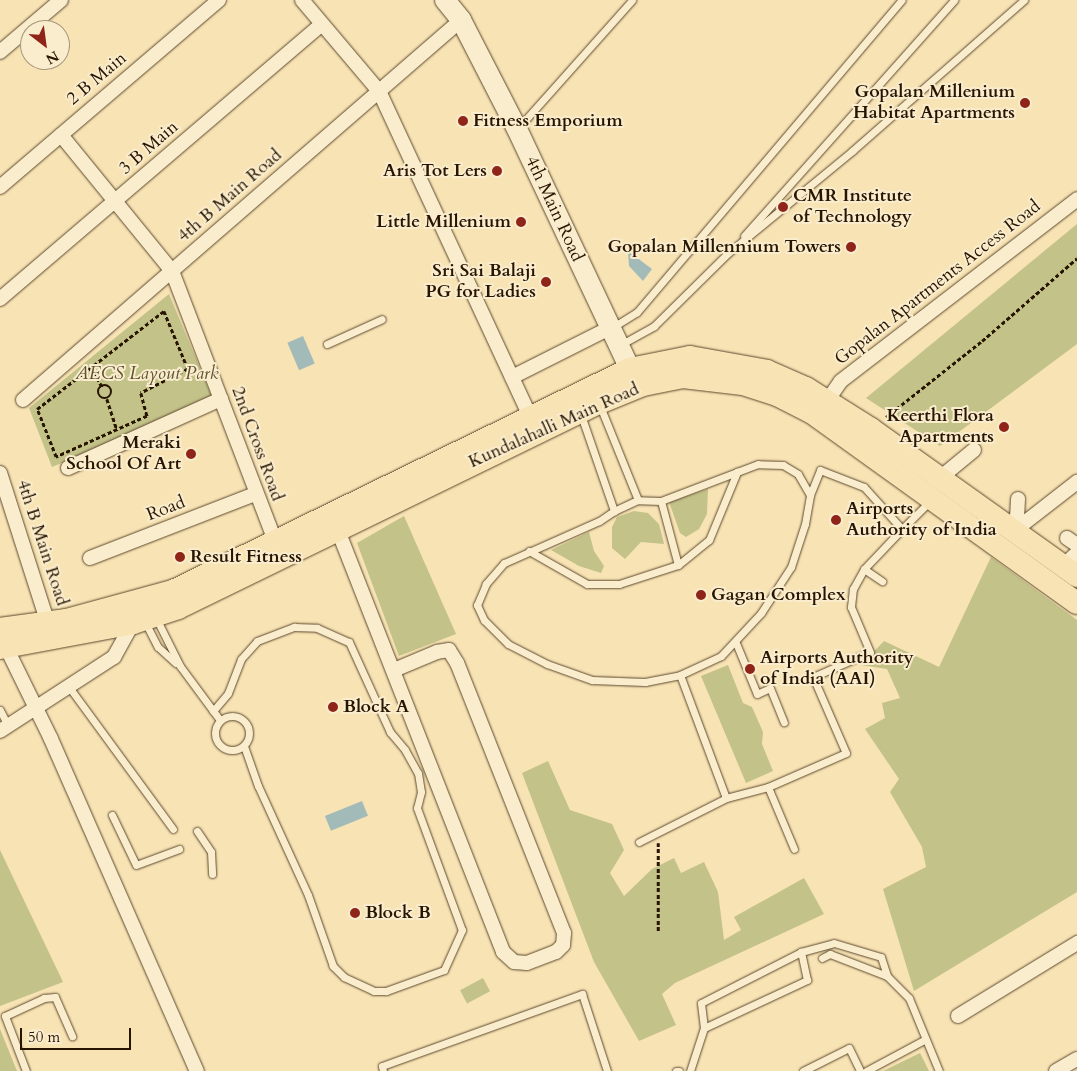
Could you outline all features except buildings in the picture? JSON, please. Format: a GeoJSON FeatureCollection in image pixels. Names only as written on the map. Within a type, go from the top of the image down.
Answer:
{"type":"FeatureCollection","features":[{"type":"Feature","properties":{"kind":"main road","name":"Kundalahalli Main Road"},"geometry":{"type":"LineString","coordinates":[[2,641],[48,623],[142,611],[275,541],[630,369],[690,358],[709,359],[767,371],[827,401],[871,429],[936,488],[1077,603]]}},
{"type":"Feature","properties":{"kind":"main road","name":"Kundalahalli Main Road"},"geometry":{"type":"LineString","coordinates":[[2,641],[142,611],[594,417],[643,385],[683,378],[743,384],[777,395],[811,412],[936,488],[1018,528],[1072,565]]}},
{"type":"Feature","properties":{"kind":"street"},"geometry":{"type":"LineString","coordinates":[[0,52],[61,0]]}},
{"type":"Feature","properties":{"kind":"street","name":"2 B Main"},"geometry":{"type":"LineString","coordinates":[[0,187],[219,0]]}},
{"type":"Feature","properties":{"kind":"street"},"geometry":{"type":"LineString","coordinates":[[302,0],[379,91],[530,416]]}},
{"type":"Feature","properties":{"kind":"street","name":"4th Main Road"},"geometry":{"type":"LineString","coordinates":[[445,0],[461,20],[517,129],[630,369]]}},
{"type":"Feature","properties":{"kind":"street","name":"4th B Main Road"},"geometry":{"type":"LineString","coordinates":[[23,400],[461,20]]}},
{"type":"Feature","properties":{"kind":"street","name":"3 B Main"},"geometry":{"type":"LineString","coordinates":[[0,299],[322,24]]}},
{"type":"Feature","properties":{"kind":"street","name":"2nd Cross Road"},"geometry":{"type":"LineString","coordinates":[[61,135],[172,271],[255,494],[275,541]]}},
{"type":"Feature","properties":{"kind":"street","name":"Gopalan Apartments Access Road"},"geometry":{"type":"LineString","coordinates":[[827,401],[841,382],[1077,199]]}},
{"type":"Feature","properties":{"kind":"street"},"geometry":{"type":"LineString","coordinates":[[512,377],[615,337]]}},
{"type":"Feature","properties":{"kind":"street"},"geometry":{"type":"LineString","coordinates":[[68,468],[221,399]]}},
{"type":"Feature","properties":{"kind":"street"},"geometry":{"type":"LineString","coordinates":[[936,488],[974,450]]}},
{"type":"Feature","properties":{"kind":"street","name":"4th B Main Road"},"geometry":{"type":"LineString","coordinates":[[0,473],[48,623]]}},
{"type":"Feature","properties":{"kind":"street"},"geometry":{"type":"LineString","coordinates":[[1018,528],[1077,482]]}},
{"type":"Feature","properties":{"kind":"street","name":"Road"},"geometry":{"type":"LineString","coordinates":[[90,558],[255,494]]}},
{"type":"Feature","properties":{"kind":"street"},"geometry":{"type":"LineString","coordinates":[[1018,499],[1018,528]]}},
{"type":"Feature","properties":{"kind":"street"},"geometry":{"type":"LineString","coordinates":[[337,528],[503,952],[514,962],[526,963],[556,952],[563,945],[564,933],[457,663],[449,650],[437,652],[394,670]]}},
{"type":"Feature","properties":{"kind":"street"},"geometry":{"type":"LineString","coordinates":[[4,728],[114,657],[142,611]]}},
{"type":"Feature","properties":{"kind":"street"},"geometry":{"type":"LineString","coordinates":[[2,641],[36,708],[197,1071]]}},
{"type":"Feature","properties":{"kind":"street"},"geometry":{"type":"LineString","coordinates":[[958,1016],[1077,943]]}},
{"type":"Feature","properties":{"kind":"street"},"geometry":{"type":"LineString","coordinates":[[1056,1071],[1077,1059]]}},
{"type":"Feature","properties":{"kind":"lane"},"geometry":{"type":"LineString","coordinates":[[517,129],[632,0]]}},
{"type":"Feature","properties":{"kind":"lane"},"geometry":{"type":"LineString","coordinates":[[615,337],[902,0]]}},
{"type":"Feature","properties":{"kind":"lane"},"geometry":{"type":"LineString","coordinates":[[615,337],[654,326],[728,253],[954,0]]}},
{"type":"Feature","properties":{"kind":"lane"},"geometry":{"type":"LineString","coordinates":[[728,253],[852,151],[1023,0]]}},
{"type":"Feature","properties":{"kind":"lane"},"geometry":{"type":"LineString","coordinates":[[326,344],[382,319]]}},
{"type":"Feature","properties":{"kind":"lane"},"geometry":{"type":"LineString","coordinates":[[594,417],[638,500]]}},
{"type":"Feature","properties":{"kind":"lane"},"geometry":{"type":"LineString","coordinates":[[594,417],[614,511]]}},
{"type":"Feature","properties":{"kind":"lane"},"geometry":{"type":"LineString","coordinates":[[810,495],[798,474],[783,464],[758,464],[661,501],[638,500],[614,511],[600,521],[504,563],[486,584],[477,605],[484,620],[508,644],[547,664],[592,680],[645,682],[680,675],[721,656],[736,643],[761,613],[791,568],[805,524],[810,495],[820,470],[864,487],[902,529]]}},
{"type":"Feature","properties":{"kind":"lane"},"geometry":{"type":"LineString","coordinates":[[529,551],[587,584],[619,584],[678,564],[709,540],[737,472]]}},
{"type":"Feature","properties":{"kind":"lane"},"geometry":{"type":"LineString","coordinates":[[639,842],[726,798],[768,787],[846,753],[813,677],[870,652],[851,607],[853,589],[864,569],[902,529],[936,488]]}},
{"type":"Feature","properties":{"kind":"lane"},"geometry":{"type":"LineString","coordinates":[[661,501],[678,564]]}},
{"type":"Feature","properties":{"kind":"lane"},"geometry":{"type":"LineString","coordinates":[[864,569],[882,581]]}},
{"type":"Feature","properties":{"kind":"lane"},"geometry":{"type":"LineString","coordinates":[[142,611],[220,720]]}},
{"type":"Feature","properties":{"kind":"lane"},"geometry":{"type":"LineString","coordinates":[[142,611],[158,646],[180,666]]}},
{"type":"Feature","properties":{"kind":"lane"},"geometry":{"type":"LineString","coordinates":[[213,711],[228,693],[241,659],[257,641],[301,627],[317,628],[349,642],[390,732],[405,750],[418,773],[421,792],[417,808],[462,930],[444,970],[386,991],[374,991],[344,977],[333,966],[308,895],[258,786],[244,746]]}},
{"type":"Feature","properties":{"kind":"lane"},"geometry":{"type":"LineString","coordinates":[[736,643],[757,694],[770,688],[784,722]]}},
{"type":"Feature","properties":{"kind":"lane"},"geometry":{"type":"LineString","coordinates":[[680,675],[726,798]]}},
{"type":"Feature","properties":{"kind":"lane"},"geometry":{"type":"LineString","coordinates":[[69,687],[174,829]]}},
{"type":"Feature","properties":{"kind":"lane"},"geometry":{"type":"LineString","coordinates":[[0,710],[4,728]]}},
{"type":"Feature","properties":{"kind":"lane"},"geometry":{"type":"LineString","coordinates":[[237,716],[245,721],[249,738],[244,746],[234,750],[224,748],[216,740],[215,730],[220,720],[237,716]]}},
{"type":"Feature","properties":{"kind":"lane"},"geometry":{"type":"LineString","coordinates":[[768,787],[794,849]]}},
{"type":"Feature","properties":{"kind":"lane"},"geometry":{"type":"LineString","coordinates":[[112,815],[136,865],[179,849]]}},
{"type":"Feature","properties":{"kind":"lane"},"geometry":{"type":"LineString","coordinates":[[198,831],[211,852],[212,874]]}},
{"type":"Feature","properties":{"kind":"lane"},"geometry":{"type":"LineString","coordinates":[[690,1071],[704,1028],[701,1003],[801,952],[834,943],[881,957],[887,976]]}},
{"type":"Feature","properties":{"kind":"lane"},"geometry":{"type":"LineString","coordinates":[[704,1028],[807,980],[801,952]]}},
{"type":"Feature","properties":{"kind":"lane"},"geometry":{"type":"LineString","coordinates":[[822,958],[830,954],[887,976],[909,998],[924,1040],[939,1071]]}},
{"type":"Feature","properties":{"kind":"lane"},"geometry":{"type":"LineString","coordinates":[[383,1071],[382,1066],[582,994],[607,1071]]}},
{"type":"Feature","properties":{"kind":"lane"},"geometry":{"type":"LineString","coordinates":[[26,1071],[5,1016],[44,998],[55,997],[72,1036]]}},
{"type":"Feature","properties":{"kind":"lane"},"geometry":{"type":"LineString","coordinates":[[866,1071],[924,1040]]}},
{"type":"Feature","properties":{"kind":"lane"},"geometry":{"type":"LineString","coordinates":[[803,1071],[849,1048],[860,1071]]}},
{"type":"Feature","properties":{"kind":"path"},"geometry":{"type":"LineString","coordinates":[[871,429],[982,341],[1077,258]]}},
{"type":"Feature","properties":{"kind":"path"},"geometry":{"type":"LineString","coordinates":[[164,311],[188,369],[141,394],[147,416],[56,457],[37,409],[91,366],[164,311]]}},
{"type":"Feature","properties":{"kind":"path"},"geometry":{"type":"LineString","coordinates":[[91,366],[102,386],[112,391],[107,398]]}},
{"type":"Feature","properties":{"kind":"path"},"geometry":{"type":"LineString","coordinates":[[102,386],[99,394],[107,398],[122,444]]}},
{"type":"Feature","properties":{"kind":"path"},"geometry":{"type":"LineString","coordinates":[[658,834],[658,931]]}},
{"type":"Feature","properties":{"kind":"green space"},"geometry":{"type":"Polygon","coordinates":[[[1077,224],[1077,344],[940,446],[866,398],[1077,224]]]}},
{"type":"Feature","properties":{"kind":"green space","name":"AECS Layout Park"},"geometry":{"type":"Polygon","coordinates":[[[169,294],[213,399],[52,467],[29,408],[169,294]]]}},
{"type":"Feature","properties":{"kind":"green space"},"geometry":{"type":"Polygon","coordinates":[[[708,489],[707,514],[699,529],[686,537],[680,533],[669,502],[708,489]]]}},
{"type":"Feature","properties":{"kind":"green space"},"geometry":{"type":"Polygon","coordinates":[[[634,511],[648,513],[659,524],[664,544],[641,542],[625,559],[612,548],[612,527],[617,517],[634,511]]]}},
{"type":"Feature","properties":{"kind":"green space"},"geometry":{"type":"Polygon","coordinates":[[[404,516],[456,634],[399,656],[357,543],[404,516]]]}},
{"type":"Feature","properties":{"kind":"green space"},"geometry":{"type":"Polygon","coordinates":[[[589,532],[594,551],[604,566],[601,573],[579,566],[551,550],[589,532]]]}},
{"type":"Feature","properties":{"kind":"green space"},"geometry":{"type":"Polygon","coordinates":[[[991,557],[1077,620],[1077,892],[914,991],[883,889],[926,867],[922,847],[890,792],[899,779],[865,729],[885,718],[882,703],[900,698],[887,669],[861,665],[884,641],[939,667],[991,557]]]}},
{"type":"Feature","properties":{"kind":"green space"},"geometry":{"type":"Polygon","coordinates":[[[728,665],[743,703],[752,707],[763,732],[762,744],[773,771],[746,783],[701,676],[728,665]]]}},
{"type":"Feature","properties":{"kind":"green space"},"geometry":{"type":"Polygon","coordinates":[[[548,761],[570,810],[612,824],[624,850],[610,873],[624,896],[652,869],[674,858],[681,873],[704,862],[718,892],[724,940],[741,930],[734,917],[804,878],[824,914],[675,983],[662,994],[676,1025],[639,1041],[594,962],[522,773],[548,761]]]}},
{"type":"Feature","properties":{"kind":"green space"},"geometry":{"type":"Polygon","coordinates":[[[0,850],[63,982],[0,1006],[0,850]]]}},
{"type":"Feature","properties":{"kind":"green space"},"geometry":{"type":"Polygon","coordinates":[[[483,978],[490,991],[467,1003],[460,990],[483,978]]]}},
{"type":"Feature","properties":{"kind":"green space"},"geometry":{"type":"Polygon","coordinates":[[[0,1029],[17,1071],[0,1071],[0,1029]]]}},
{"type":"Feature","properties":{"kind":"green space"},"geometry":{"type":"Polygon","coordinates":[[[920,1053],[929,1071],[883,1071],[920,1053]]]}},
{"type":"Feature","properties":{"kind":"water"},"geometry":{"type":"Polygon","coordinates":[[[628,251],[652,269],[643,281],[629,266],[628,251]]]}},
{"type":"Feature","properties":{"kind":"water"},"geometry":{"type":"Polygon","coordinates":[[[303,336],[315,364],[299,370],[287,343],[303,336]]]}},
{"type":"Feature","properties":{"kind":"water"},"geometry":{"type":"Polygon","coordinates":[[[362,801],[368,816],[331,831],[325,816],[362,801]]]}},
{"type":"Feature","properties":{"kind":"place","name":"Gopalan Millenium Habitat Apartments"},"geometry":{"type":"Point","coordinates":[1025,103]}},
{"type":"Feature","properties":{"kind":"place","name":"Fitness Emporium"},"geometry":{"type":"Point","coordinates":[463,121]}},
{"type":"Feature","properties":{"kind":"place","name":"Aris Tot Lers"},"geometry":{"type":"Point","coordinates":[497,171]}},
{"type":"Feature","properties":{"kind":"place","name":"CMR Institute of Technology"},"geometry":{"type":"Point","coordinates":[783,207]}},
{"type":"Feature","properties":{"kind":"place","name":"Little Millenium"},"geometry":{"type":"Point","coordinates":[521,222]}},
{"type":"Feature","properties":{"kind":"place","name":"Gopalan Millennium Towers"},"geometry":{"type":"Point","coordinates":[851,247]}},
{"type":"Feature","properties":{"kind":"place","name":"Sri Sai Balaji PG for Ladies"},"geometry":{"type":"Point","coordinates":[546,282]}},
{"type":"Feature","properties":{"kind":"place","name":"Keerthi Flora Apartments"},"geometry":{"type":"Point","coordinates":[1004,427]}},
{"type":"Feature","properties":{"kind":"place","name":"Meraki School Of Art"},"geometry":{"type":"Point","coordinates":[191,454]}},
{"type":"Feature","properties":{"kind":"place","name":"Airports Authority of India"},"geometry":{"type":"Point","coordinates":[836,520]}},
{"type":"Feature","properties":{"kind":"place","name":"Result Fitness"},"geometry":{"type":"Point","coordinates":[180,557]}},
{"type":"Feature","properties":{"kind":"place","name":"Gagan Complex"},"geometry":{"type":"Point","coordinates":[701,595]}},
{"type":"Feature","properties":{"kind":"place","name":"Airports Authority of India (AAI)"},"geometry":{"type":"Point","coordinates":[750,669]}},
{"type":"Feature","properties":{"kind":"place","name":"Block A"},"geometry":{"type":"Point","coordinates":[333,707]}},
{"type":"Feature","properties":{"kind":"place","name":"Block B"},"geometry":{"type":"Point","coordinates":[355,913]}}]}
